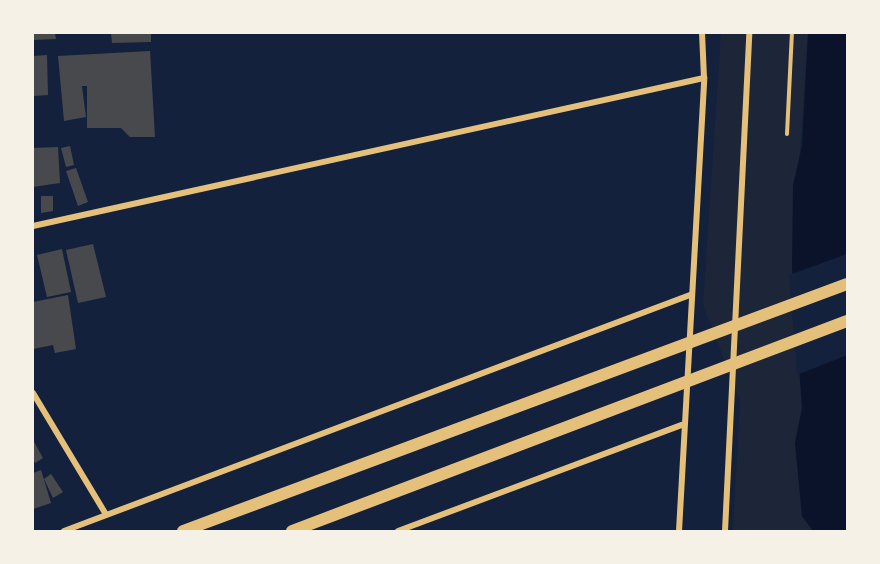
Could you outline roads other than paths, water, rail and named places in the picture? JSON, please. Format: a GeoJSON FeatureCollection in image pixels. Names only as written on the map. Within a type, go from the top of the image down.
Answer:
{"type":"FeatureCollection","features":[{"type":"Feature","properties":{"kind":"main road"},"geometry":{"type":"LineString","coordinates":[[183,531],[847,284]]}},
{"type":"Feature","properties":{"kind":"main road"},"geometry":{"type":"LineString","coordinates":[[292,531],[847,321]]}},
{"type":"Feature","properties":{"kind":"street"},"geometry":{"type":"LineString","coordinates":[[679,531],[682,425],[704,78],[702,33]]}},
{"type":"Feature","properties":{"kind":"street"},"geometry":{"type":"LineString","coordinates":[[725,531],[749,33]]}},
{"type":"Feature","properties":{"kind":"street"},"geometry":{"type":"LineString","coordinates":[[33,226],[704,78]]}},
{"type":"Feature","properties":{"kind":"street"},"geometry":{"type":"LineString","coordinates":[[64,531],[105,513],[690,295]]}},
{"type":"Feature","properties":{"kind":"street"},"geometry":{"type":"LineString","coordinates":[[33,393],[105,513]]}},
{"type":"Feature","properties":{"kind":"street"},"geometry":{"type":"LineString","coordinates":[[398,531],[682,425]]}}]}
